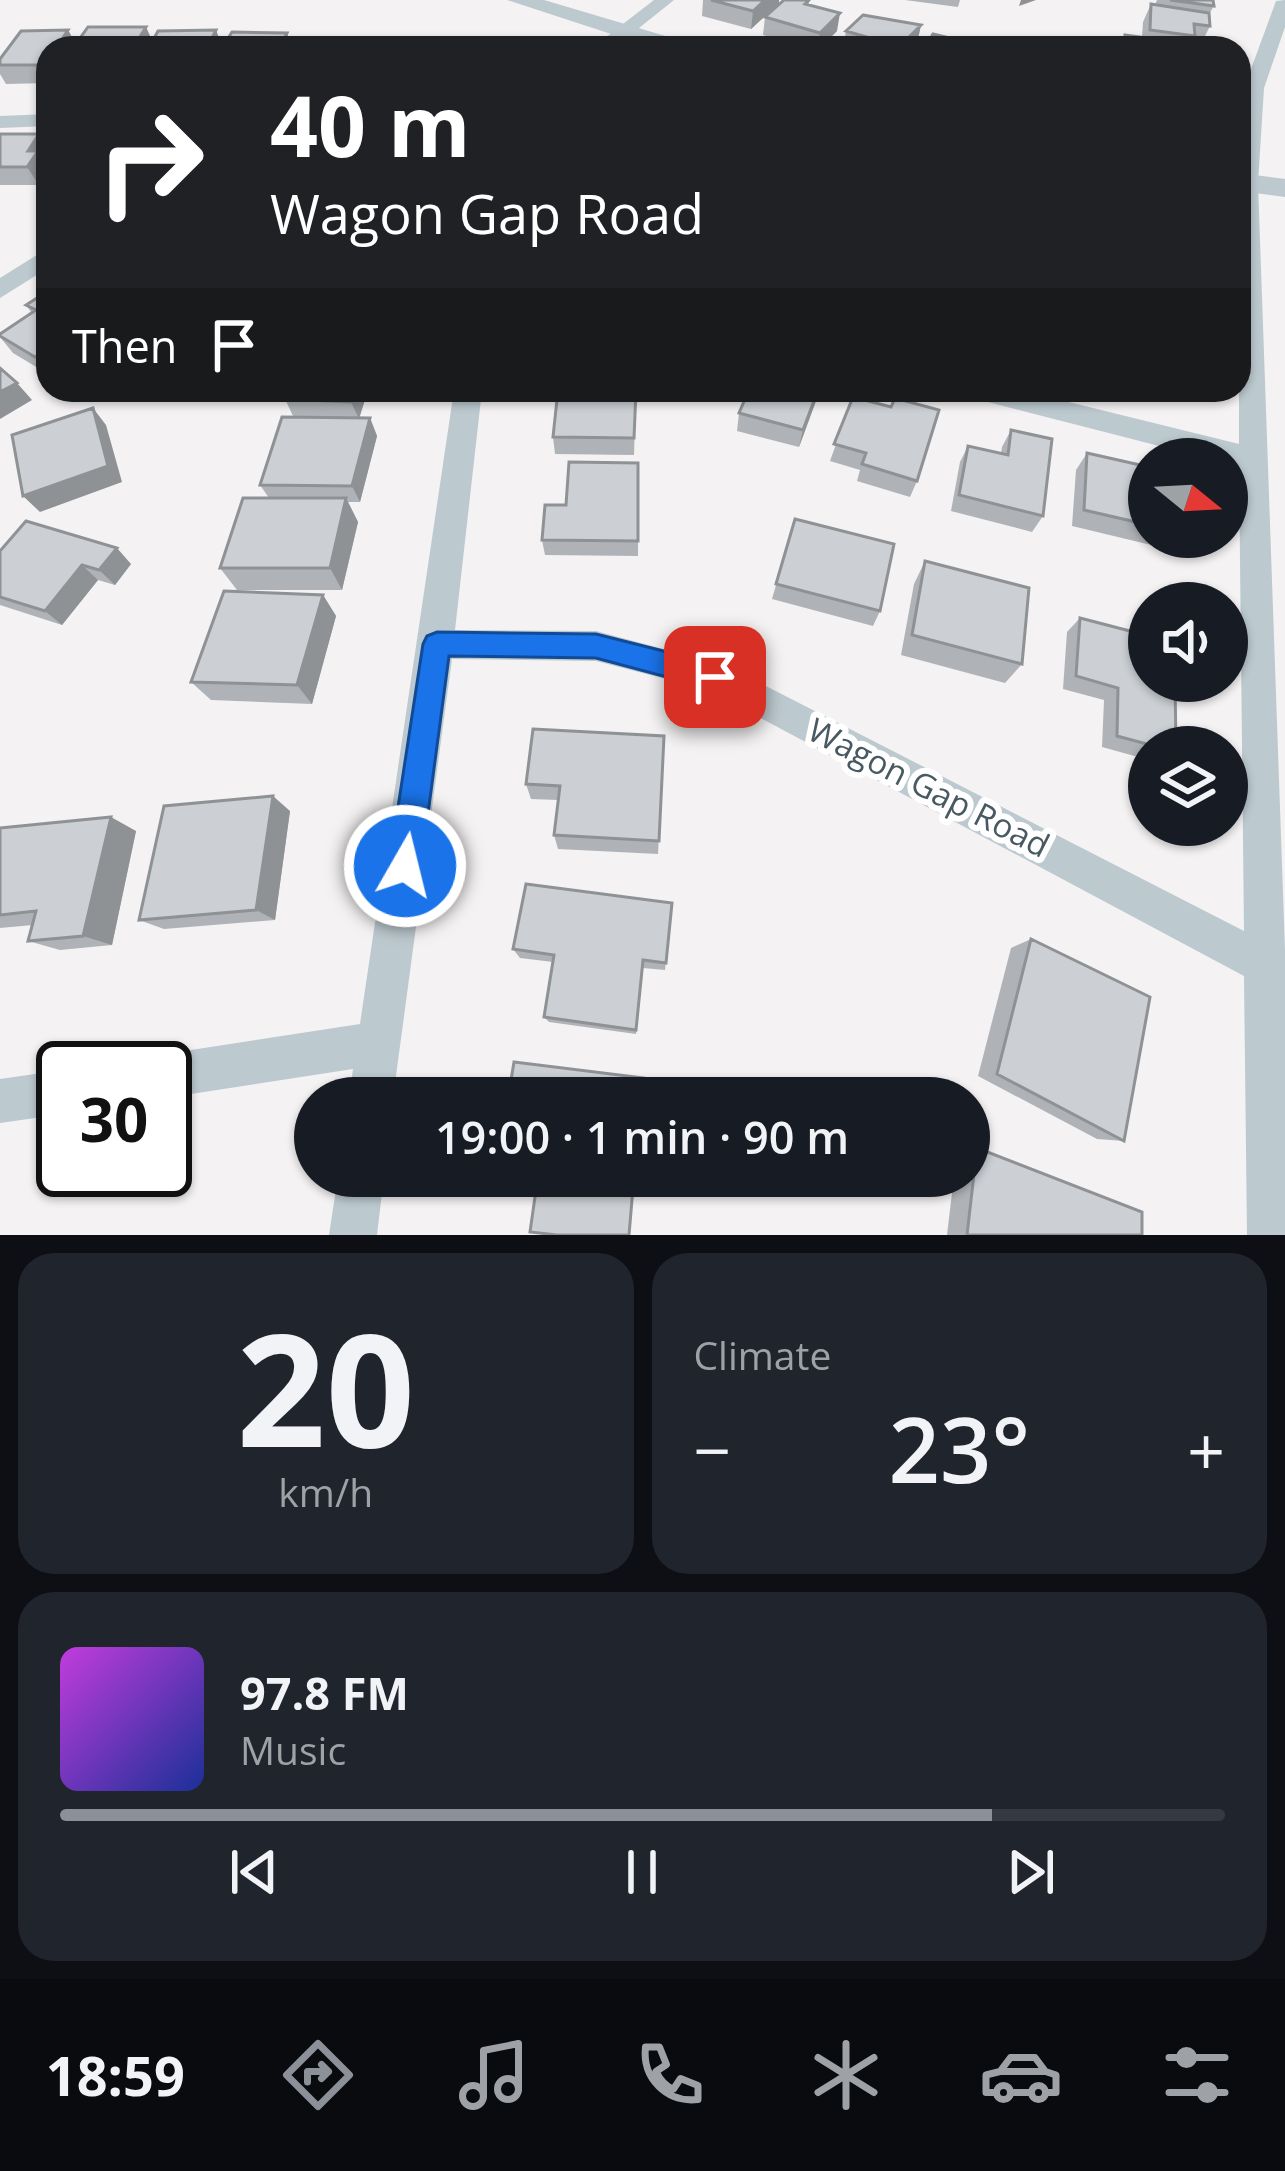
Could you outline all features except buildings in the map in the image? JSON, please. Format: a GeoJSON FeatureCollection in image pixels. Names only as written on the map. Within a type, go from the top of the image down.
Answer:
{"type":"FeatureCollection","features":[{"type":"Feature","properties":{"kind":"street"},"geometry":{"type":"LineString","coordinates":[[519,0],[637,36]]}},
{"type":"Feature","properties":{"kind":"street"},"geometry":{"type":"LineString","coordinates":[[618,36],[665,0]]}},
{"type":"Feature","properties":{"kind":"street"},"geometry":{"type":"LineString","coordinates":[[1251,114],[1254,88],[1285,1]]}},
{"type":"Feature","properties":{"kind":"street"},"geometry":{"type":"LineString","coordinates":[[0,122],[36,120]]}},
{"type":"Feature","properties":{"kind":"street"},"geometry":{"type":"LineString","coordinates":[[1251,184],[1285,188]]}},
{"type":"Feature","properties":{"kind":"street"},"geometry":{"type":"LineString","coordinates":[[0,290],[36,264]]}},
{"type":"Feature","properties":{"kind":"street"},"geometry":{"type":"LineString","coordinates":[[374,1077],[467,402]]}},
{"type":"Feature","properties":{"kind":"street"},"geometry":{"type":"LineString","coordinates":[[1027,402],[1253,459]]}},
{"type":"Feature","properties":{"kind":"street"},"geometry":{"type":"LineString","coordinates":[[1251,402],[1271,1235]]}},
{"type":"Feature","properties":{"kind":"street","name":"Wagon Gap Road"},"geometry":{"type":"LineString","coordinates":[[437,644],[596,646],[715,677],[1264,964]]}},
{"type":"Feature","properties":{"kind":"street"},"geometry":{"type":"LineString","coordinates":[[192,1072],[379,1043]]}},
{"type":"Feature","properties":{"kind":"street"},"geometry":{"type":"LineString","coordinates":[[0,1101],[36,1096]]}},
{"type":"Feature","properties":{"kind":"street"},"geometry":{"type":"LineString","coordinates":[[353,1235],[358,1197]]}},
{"type":"Feature","properties":{"kind":"route"},"geometry":{"type":"LineString","coordinates":[[405,866],[437,644],[596,646],[715,677]]}}]}
